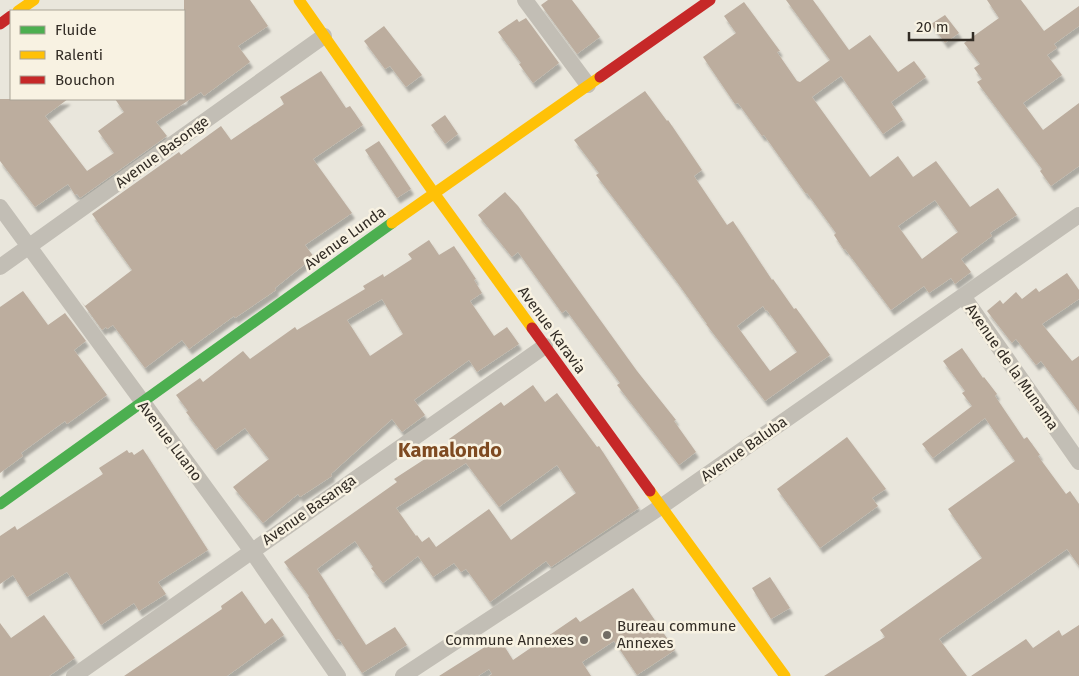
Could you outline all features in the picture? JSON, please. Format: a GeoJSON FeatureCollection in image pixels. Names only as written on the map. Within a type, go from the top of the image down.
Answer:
{"type":"FeatureCollection","features":[{"type":"Feature","properties":{"kind":"street"},"geometry":{"type":"LineString","coordinates":[[19,10],[34,0]]}},
{"type":"Feature","properties":{"kind":"street","name":"Avenue Karavia"},"geometry":{"type":"LineString","coordinates":[[299,0],[434,193],[785,676]]}},
{"type":"Feature","properties":{"kind":"street"},"geometry":{"type":"LineString","coordinates":[[525,0],[588,85]]}},
{"type":"Feature","properties":{"kind":"street","name":"Avenue Lunda"},"geometry":{"type":"LineString","coordinates":[[0,504],[434,193],[710,0]]}},
{"type":"Feature","properties":{"kind":"street","name":"Avenue Basonge"},"geometry":{"type":"LineString","coordinates":[[0,267],[324,36]]}},
{"type":"Feature","properties":{"kind":"street","name":"Avenue Luano"},"geometry":{"type":"LineString","coordinates":[[0,207],[251,550],[338,676]]}},
{"type":"Feature","properties":{"kind":"street","name":"Avenue Baluba"},"geometry":{"type":"LineString","coordinates":[[403,676],[662,506],[1079,215]]}},
{"type":"Feature","properties":{"kind":"street","name":"Avenue de la Munama"},"geometry":{"type":"LineString","coordinates":[[963,296],[1079,462]]}},
{"type":"Feature","properties":{"kind":"street","name":"Avenue Basanga"},"geometry":{"type":"LineString","coordinates":[[74,676],[251,550],[545,346]]}},
{"type":"Feature","properties":{"kind":"building"},"geometry":{"type":"Polygon","coordinates":[[[184,0],[250,0],[268,26],[238,46],[250,62],[204,96],[201,92],[156,122],[167,136],[80,198],[77,194],[75,195],[68,184],[35,207],[0,161],[0,99],[67,100],[45,116],[87,171],[114,153],[98,131],[124,112],[116,100],[185,100],[184,0]]]}},
{"type":"Feature","properties":{"kind":"building"},"geometry":{"type":"Polygon","coordinates":[[[548,0],[572,0],[600,37],[577,54],[541,5],[548,0]]]}},
{"type":"Feature","properties":{"kind":"building"},"geometry":{"type":"Polygon","coordinates":[[[786,0],[813,0],[849,50],[870,35],[898,72],[914,61],[926,77],[891,102],[903,120],[883,134],[841,76],[812,97],[870,177],[898,156],[913,177],[936,161],[970,207],[998,188],[1017,215],[990,233],[992,236],[961,259],[971,272],[955,284],[951,278],[929,293],[924,286],[891,310],[844,250],[834,235],[836,233],[764,135],[762,136],[738,103],[735,104],[703,57],[736,33],[724,16],[744,2],[780,51],[777,52],[797,81],[800,82],[830,60],[786,0]],[[935,200],[898,226],[922,259],[958,232],[935,200]]]}},
{"type":"Feature","properties":{"kind":"building"},"geometry":{"type":"Polygon","coordinates":[[[987,0],[1021,0],[1044,31],[1079,6],[1079,26],[1054,44],[1057,48],[1047,55],[1062,75],[1023,103],[1043,130],[1079,103],[1079,166],[1051,186],[1040,171],[1042,169],[977,82],[982,79],[974,68],[980,64],[964,43],[999,18],[987,0]]]}},
{"type":"Feature","properties":{"kind":"building"},"geometry":{"type":"Polygon","coordinates":[[[945,15],[959,33],[945,43],[931,24],[945,15]]]}},
{"type":"Feature","properties":{"kind":"building"},"geometry":{"type":"Polygon","coordinates":[[[526,18],[559,63],[533,83],[498,32],[517,19],[519,22],[526,18]]]}},
{"type":"Feature","properties":{"kind":"building"},"geometry":{"type":"Polygon","coordinates":[[[384,26],[422,75],[406,87],[390,66],[385,69],[364,41],[384,26]]]}},
{"type":"Feature","properties":{"kind":"building"},"geometry":{"type":"Polygon","coordinates":[[[321,71],[346,108],[350,106],[363,125],[313,159],[352,213],[305,245],[314,257],[275,288],[276,290],[235,318],[234,316],[189,349],[182,340],[145,368],[113,325],[102,330],[81,301],[85,306],[132,270],[92,214],[179,152],[181,155],[221,126],[231,140],[284,104],[280,97],[321,71]]]}},
{"type":"Feature","properties":{"kind":"building"},"geometry":{"type":"Polygon","coordinates":[[[645,91],[668,120],[702,170],[694,176],[727,225],[733,221],[772,280],[794,309],[796,308],[830,355],[765,401],[596,175],[599,173],[574,140],[645,91]],[[763,306],[737,326],[770,371],[797,352],[763,306]]]}},
{"type":"Feature","properties":{"kind":"building"},"geometry":{"type":"Polygon","coordinates":[[[445,115],[458,134],[445,144],[431,125],[445,115]]]}},
{"type":"Feature","properties":{"kind":"building"},"geometry":{"type":"Polygon","coordinates":[[[379,141],[411,189],[397,198],[365,150],[379,141]]]}},
{"type":"Feature","properties":{"kind":"building"},"geometry":{"type":"Polygon","coordinates":[[[505,192],[518,206],[637,371],[676,420],[674,421],[696,452],[679,465],[617,385],[620,383],[566,310],[562,313],[518,252],[512,257],[478,215],[505,192]]]}},
{"type":"Feature","properties":{"kind":"building"},"geometry":{"type":"Polygon","coordinates":[[[429,240],[439,255],[454,246],[476,279],[474,280],[482,293],[470,301],[494,336],[507,327],[519,344],[477,372],[469,360],[414,400],[425,415],[402,432],[392,419],[331,474],[332,476],[300,497],[298,494],[263,523],[233,487],[269,459],[245,428],[215,450],[186,412],[188,411],[176,395],[200,378],[203,382],[243,351],[250,359],[295,327],[297,330],[365,289],[363,286],[383,274],[384,277],[412,259],[408,254],[429,240]],[[382,299],[347,320],[370,356],[403,334],[382,299]]]}},
{"type":"Feature","properties":{"kind":"building"},"geometry":{"type":"Polygon","coordinates":[[[1067,273],[1079,290],[1079,299],[1042,324],[1072,361],[1079,356],[1079,412],[1041,361],[1036,365],[1016,339],[1012,343],[987,311],[1000,300],[1003,304],[1016,292],[1022,299],[1036,288],[1039,292],[1067,273]]]}},
{"type":"Feature","properties":{"kind":"building"},"geometry":{"type":"Polygon","coordinates":[[[23,291],[48,325],[65,313],[86,341],[74,350],[107,395],[67,424],[65,421],[21,453],[23,456],[0,473],[0,307],[23,291]]]}},
{"type":"Feature","properties":{"kind":"building"},"geometry":{"type":"Polygon","coordinates":[[[962,348],[997,394],[995,396],[1024,439],[1027,437],[1040,455],[1038,456],[1066,494],[1070,491],[1079,504],[1079,566],[1067,549],[939,639],[967,676],[824,676],[885,637],[880,630],[982,558],[948,509],[1015,461],[985,418],[933,458],[922,444],[972,406],[962,393],[965,391],[943,361],[962,348]]]}},
{"type":"Feature","properties":{"kind":"building"},"geometry":{"type":"Polygon","coordinates":[[[533,385],[545,402],[557,393],[597,447],[599,446],[639,508],[551,567],[546,561],[490,602],[466,569],[461,572],[454,563],[433,577],[418,556],[383,583],[371,568],[373,567],[355,541],[317,569],[366,645],[395,627],[407,645],[362,673],[339,639],[336,640],[309,596],[284,562],[397,482],[394,479],[451,442],[449,439],[501,402],[504,406],[533,385]],[[466,463],[396,508],[422,542],[429,537],[436,547],[489,509],[511,540],[576,493],[557,465],[499,507],[466,463]]]}},
{"type":"Feature","properties":{"kind":"building"},"geometry":{"type":"Polygon","coordinates":[[[847,437],[886,489],[872,498],[878,506],[820,548],[777,489],[847,437]]]}},
{"type":"Feature","properties":{"kind":"building"},"geometry":{"type":"Polygon","coordinates":[[[143,449],[208,550],[158,582],[166,594],[139,611],[134,603],[101,625],[67,572],[27,597],[13,575],[0,584],[0,536],[15,526],[17,530],[103,474],[99,468],[127,450],[134,455],[143,449]]]}},
{"type":"Feature","properties":{"kind":"building"},"geometry":{"type":"Polygon","coordinates":[[[770,577],[790,608],[771,619],[752,588],[770,577]]]}},
{"type":"Feature","properties":{"kind":"building","name":"Bureau commune Annexes"},"geometry":{"type":"Polygon","coordinates":[[[633,588],[675,650],[637,675],[614,641],[582,662],[591,676],[489,676],[492,674],[489,669],[478,676],[439,676],[499,638],[513,660],[576,617],[580,622],[633,588]]]}},
{"type":"Feature","properties":{"kind":"building"},"geometry":{"type":"Polygon","coordinates":[[[242,591],[265,624],[272,618],[284,635],[227,676],[124,676],[222,609],[221,606],[242,591]]]}},
{"type":"Feature","properties":{"kind":"building"},"geometry":{"type":"Polygon","coordinates":[[[44,615],[75,658],[49,676],[0,676],[0,623],[11,638],[44,615]]]}},
{"type":"Feature","properties":{"kind":"building"},"geometry":{"type":"Polygon","coordinates":[[[1079,625],[1079,676],[971,676],[1026,639],[1033,648],[1059,630],[1062,636],[1079,625]]]}},
{"type":"Feature","properties":{"kind":"traffic: fast"},"geometry":{"type":"LineString","coordinates":[[0,504],[392,223]]}},
{"type":"Feature","properties":{"kind":"traffic: slow"},"geometry":{"type":"LineString","coordinates":[[19,10],[34,0]]}},
{"type":"Feature","properties":{"kind":"traffic: slow"},"geometry":{"type":"LineString","coordinates":[[299,0],[434,193],[532,328]]}},
{"type":"Feature","properties":{"kind":"traffic: slow"},"geometry":{"type":"LineString","coordinates":[[392,223],[600,77]]}},
{"type":"Feature","properties":{"kind":"traffic: slow"},"geometry":{"type":"LineString","coordinates":[[650,491],[785,676]]}},
{"type":"Feature","properties":{"kind":"traffic: jam"},"geometry":{"type":"LineString","coordinates":[[600,77],[710,0]]}},
{"type":"Feature","properties":{"kind":"traffic: jam"},"geometry":{"type":"LineString","coordinates":[[0,24],[10,17]]}},
{"type":"Feature","properties":{"kind":"traffic: jam"},"geometry":{"type":"LineString","coordinates":[[532,328],[650,491]]}},
{"type":"Feature","properties":{"kind":"place","name":"Bureau commune Annexes"},"geometry":{"type":"Point","coordinates":[607,635]}},
{"type":"Feature","properties":{"kind":"place","name":"Commune Annexes"},"geometry":{"type":"Point","coordinates":[584,640]}},
{"type":"Feature","properties":{"kind":"district","name":"Kamalondo"},"geometry":{"type":"Point","coordinates":[450,450]}}]}
